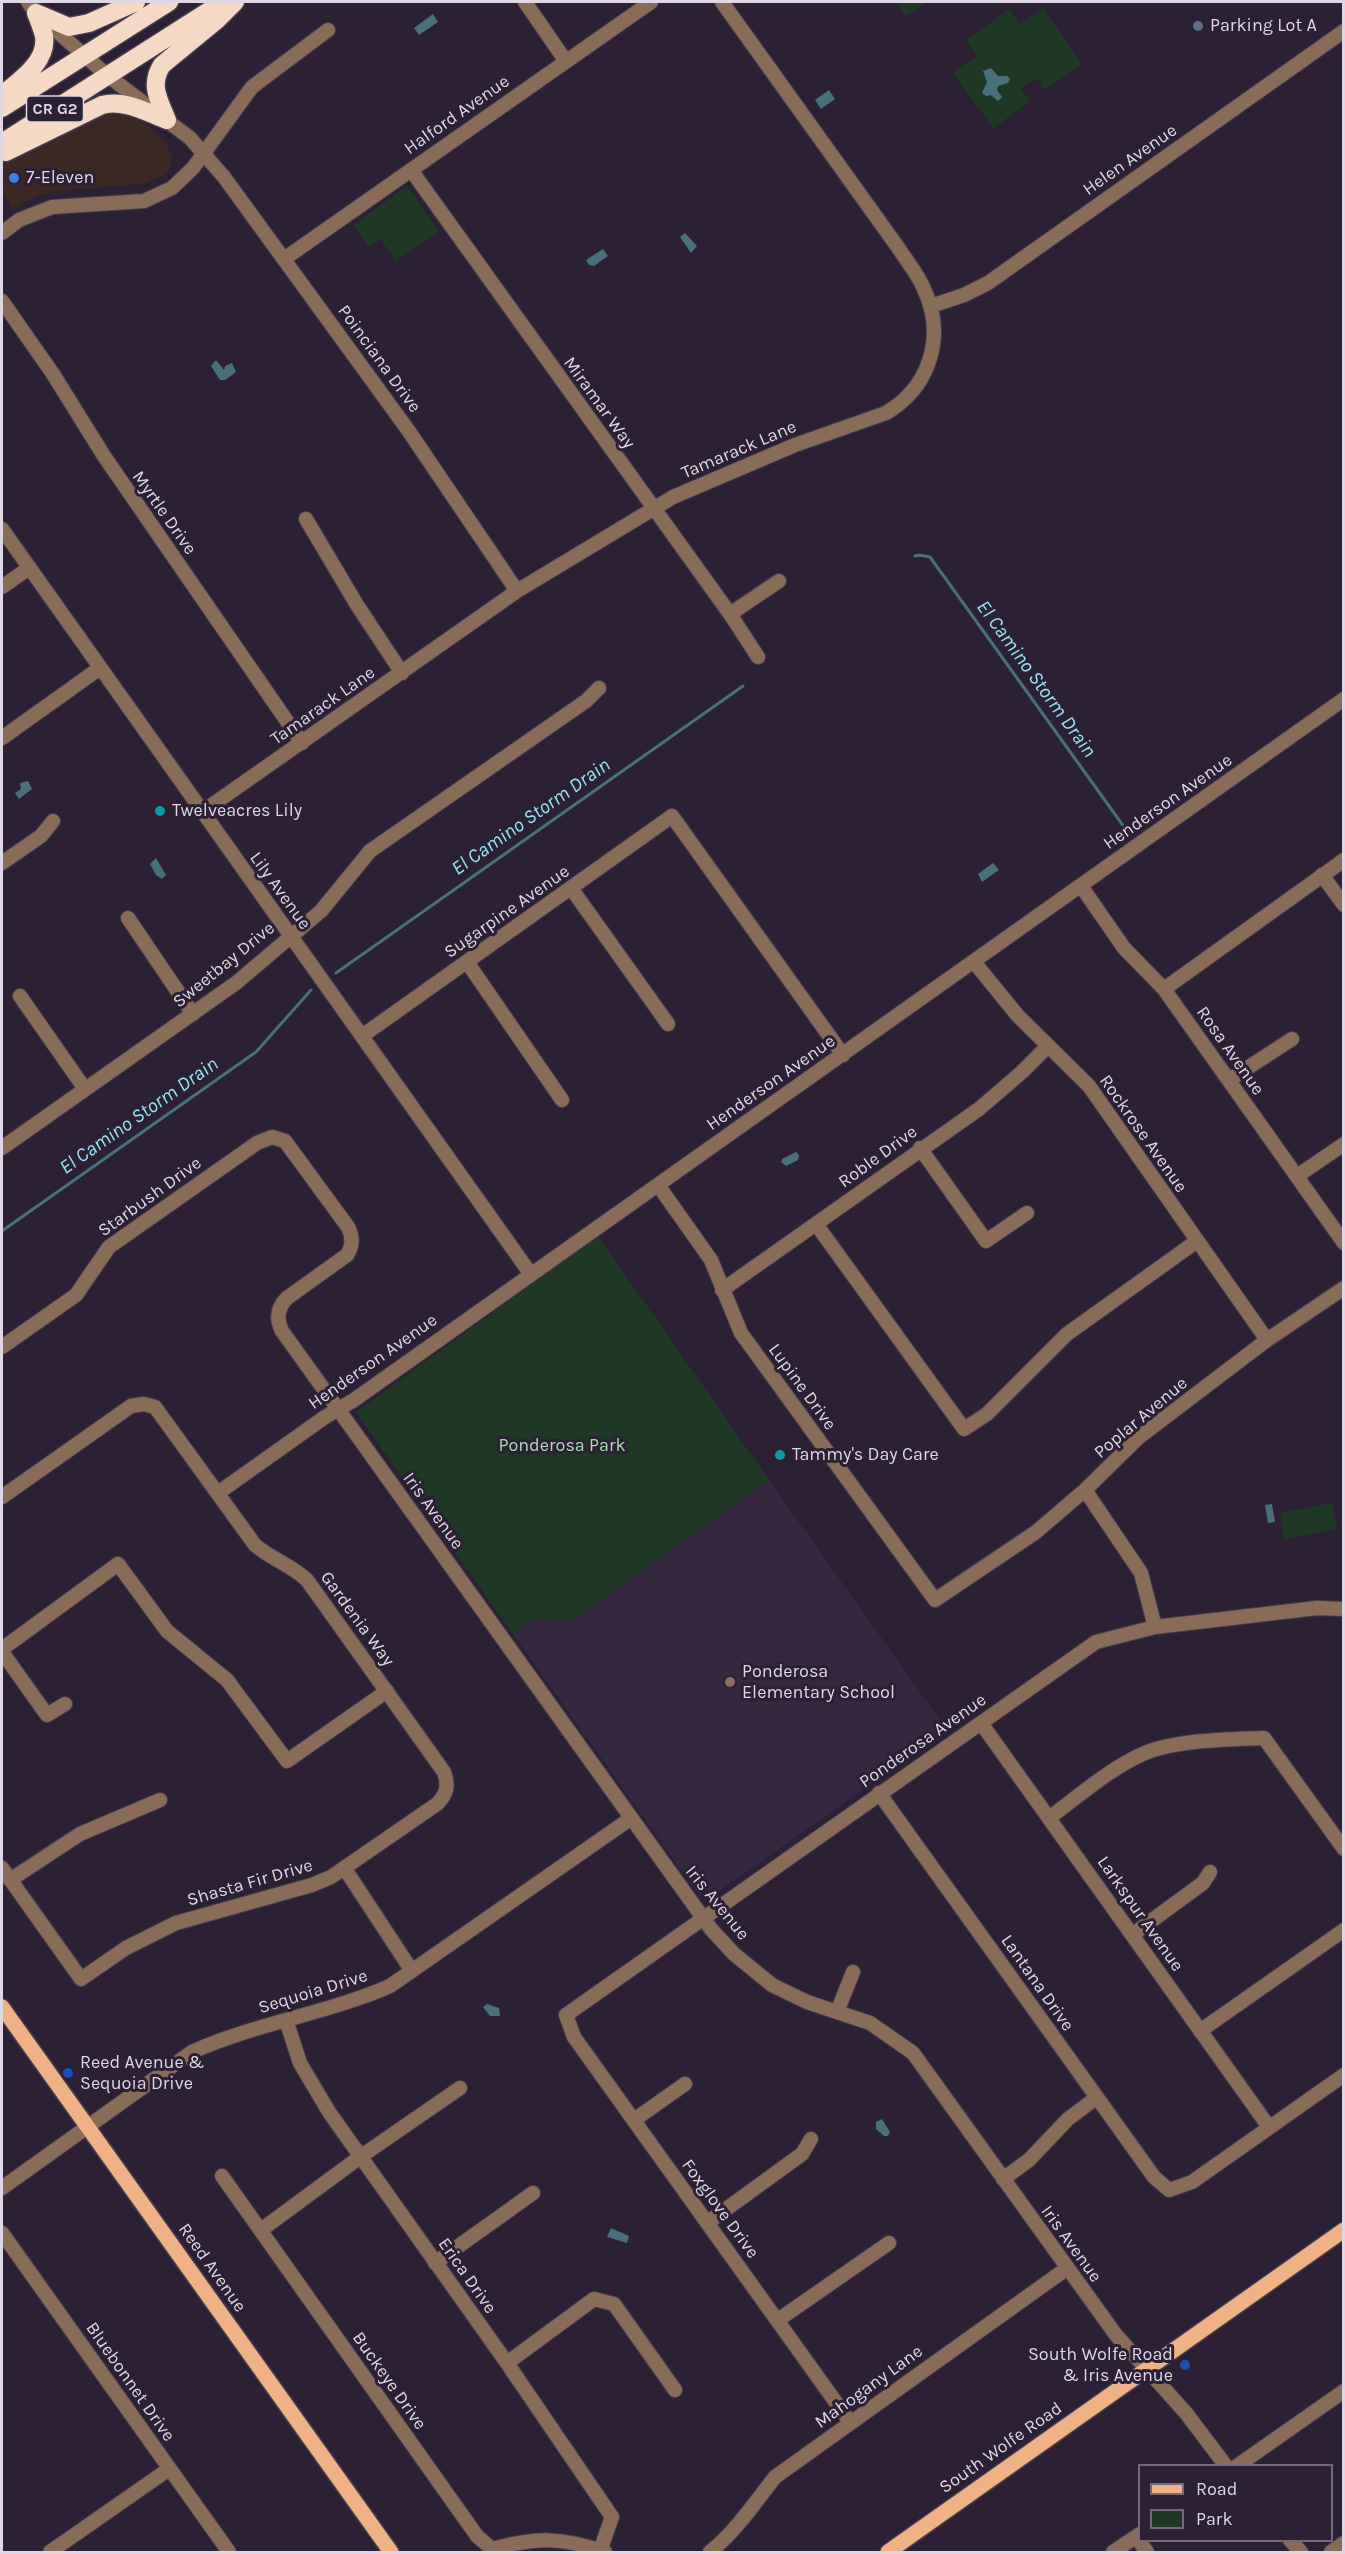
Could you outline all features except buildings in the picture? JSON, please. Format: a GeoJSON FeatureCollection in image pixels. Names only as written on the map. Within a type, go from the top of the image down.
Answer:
{"type":"FeatureCollection","features":[{"type":"Feature","properties":{"kind":"highway"},"geometry":{"type":"LineString","coordinates":[[32,7],[69,27],[89,23],[136,2]]}},
{"type":"Feature","properties":{"kind":"highway","name":"CR G2"},"geometry":{"type":"LineString","coordinates":[[2,108],[169,2]]}},
{"type":"Feature","properties":{"kind":"highway","name":"CR G2"},"geometry":{"type":"LineString","coordinates":[[2,143],[223,2]]}},
{"type":"Feature","properties":{"kind":"highway"},"geometry":{"type":"LineString","coordinates":[[167,120],[154,88],[155,75],[162,65],[235,2]]}},
{"type":"Feature","properties":{"kind":"highway"},"geometry":{"type":"LineString","coordinates":[[2,95],[38,63],[43,50],[44,38],[32,7]]}},
{"type":"Feature","properties":{"kind":"highway"},"geometry":{"type":"LineString","coordinates":[[2,154],[112,102],[126,104],[167,120]]}},
{"type":"Feature","properties":{"kind":"main road","name":"Reed Avenue"},"geometry":{"type":"LineString","coordinates":[[2,2007],[391,2553]]}},
{"type":"Feature","properties":{"kind":"main road","name":"South Wolfe Road"},"geometry":{"type":"LineString","coordinates":[[888,2553],[1344,2230]]}},
{"type":"Feature","properties":{"kind":"street"},"geometry":{"type":"LineString","coordinates":[[525,2],[565,60]]}},
{"type":"Feature","properties":{"kind":"street","name":"Halford Avenue"},"geometry":{"type":"LineString","coordinates":[[284,259],[565,60],[651,2]]}},
{"type":"Feature","properties":{"kind":"street","name":"Tamarack Lane"},"geometry":{"type":"LineString","coordinates":[[202,812],[517,591],[673,497],[795,445],[886,413],[899,406],[924,375],[930,363],[935,339],[931,306],[924,288],[898,248],[722,2]]}},
{"type":"Feature","properties":{"kind":"street","name":"Poinciana Drive"},"geometry":{"type":"LineString","coordinates":[[32,7],[108,76],[190,138],[224,177],[408,430],[517,591]]}},
{"type":"Feature","properties":{"kind":"street"},"geometry":{"type":"LineString","coordinates":[[2,233],[19,220],[52,207],[129,203],[157,197],[181,180],[204,153],[252,87],[328,30]]}},
{"type":"Feature","properties":{"kind":"street","name":"Helen Avenue"},"geometry":{"type":"LineString","coordinates":[[931,306],[964,295],[988,283],[1344,31]]}},
{"type":"Feature","properties":{"kind":"street","name":"Miramar Way"},"geometry":{"type":"LineString","coordinates":[[411,170],[758,657]]}},
{"type":"Feature","properties":{"kind":"street","name":"Myrtle Drive"},"geometry":{"type":"LineString","coordinates":[[2,301],[54,374],[104,456],[302,742]]}},
{"type":"Feature","properties":{"kind":"street"},"geometry":{"type":"LineString","coordinates":[[306,519],[402,673]]}},
{"type":"Feature","properties":{"kind":"street","name":"Lily Avenue"},"geometry":{"type":"LineString","coordinates":[[2,529],[530,1273]]}},
{"type":"Feature","properties":{"kind":"street"},"geometry":{"type":"LineString","coordinates":[[2,587],[29,568]]}},
{"type":"Feature","properties":{"kind":"street"},"geometry":{"type":"LineString","coordinates":[[730,615],[778,580]]}},
{"type":"Feature","properties":{"kind":"street"},"geometry":{"type":"LineString","coordinates":[[2,738],[100,668]]}},
{"type":"Feature","properties":{"kind":"street","name":"Sweetbay Drive"},"geometry":{"type":"LineString","coordinates":[[2,1148],[236,983],[321,911],[370,851],[586,701],[599,687]]}},
{"type":"Feature","properties":{"kind":"street","name":"Henderson Avenue"},"geometry":{"type":"LineString","coordinates":[[218,1493],[843,1055],[1344,699]]}},
{"type":"Feature","properties":{"kind":"street","name":"Sugarpine Avenue"},"geometry":{"type":"LineString","coordinates":[[362,1036],[672,816],[843,1055]]}},
{"type":"Feature","properties":{"kind":"street"},"geometry":{"type":"LineString","coordinates":[[2,863],[41,836],[53,821]]}},
{"type":"Feature","properties":{"kind":"street"},"geometry":{"type":"LineString","coordinates":[[1164,989],[1344,860]]}},
{"type":"Feature","properties":{"kind":"street"},"geometry":{"type":"LineString","coordinates":[[1322,875],[1344,905]]}},
{"type":"Feature","properties":{"kind":"street","name":"Rosa Avenue"},"geometry":{"type":"LineString","coordinates":[[1081,886],[1124,948],[1164,989],[1344,1243]]}},
{"type":"Feature","properties":{"kind":"street"},"geometry":{"type":"LineString","coordinates":[[571,888],[668,1024]]}},
{"type":"Feature","properties":{"kind":"street"},"geometry":{"type":"LineString","coordinates":[[128,918],[193,1014]]}},
{"type":"Feature","properties":{"kind":"street"},"geometry":{"type":"LineString","coordinates":[[466,962],[562,1100]]}},
{"type":"Feature","properties":{"kind":"street","name":"Rockrose Avenue"},"geometry":{"type":"LineString","coordinates":[[974,962],[1018,1016],[1089,1086],[1267,1340]]}},
{"type":"Feature","properties":{"kind":"street"},"geometry":{"type":"LineString","coordinates":[[20,996],[85,1089]]}},
{"type":"Feature","properties":{"kind":"street"},"geometry":{"type":"LineString","coordinates":[[1229,1080],[1292,1039]]}},
{"type":"Feature","properties":{"kind":"street","name":"Roble Drive"},"geometry":{"type":"LineString","coordinates":[[722,1290],[920,1148],[979,1109],[1048,1046]]}},
{"type":"Feature","properties":{"kind":"street","name":"Iris Avenue"},"geometry":{"type":"LineString","coordinates":[[277,1137],[291,1146],[348,1227],[352,1244],[344,1258],[287,1298],[278,1313],[278,1322],[282,1331],[630,1819],[703,1919],[734,1954],[772,1985],[807,2001],[870,2023],[913,2053],[1066,2269],[1116,2335],[1186,2413],[1224,2464]]}},
{"type":"Feature","properties":{"kind":"street","name":"Starbush Drive"},"geometry":{"type":"LineString","coordinates":[[2,1347],[76,1295],[109,1247],[257,1143],[265,1138],[277,1137]]}},
{"type":"Feature","properties":{"kind":"street"},"geometry":{"type":"LineString","coordinates":[[1297,1176],[1344,1144]]}},
{"type":"Feature","properties":{"kind":"street"},"geometry":{"type":"LineString","coordinates":[[920,1148],[986,1241],[1027,1213]]}},
{"type":"Feature","properties":{"kind":"street","name":"Lupine Drive"},"geometry":{"type":"LineString","coordinates":[[658,1185],[711,1260],[741,1333],[935,1600]]}},
{"type":"Feature","properties":{"kind":"street"},"geometry":{"type":"LineString","coordinates":[[816,1224],[964,1429],[987,1414],[1067,1334],[1197,1241]]}},
{"type":"Feature","properties":{"kind":"street","name":"Poplar Avenue"},"geometry":{"type":"LineString","coordinates":[[935,1600],[1036,1532],[1085,1490],[1138,1438],[1267,1340],[1344,1288]]}},
{"type":"Feature","properties":{"kind":"street","name":"Gardenia Way"},"geometry":{"type":"LineString","coordinates":[[2,1497],[131,1406],[151,1405],[164,1417],[255,1545],[298,1571],[307,1580],[444,1772],[447,1787]]}},
{"type":"Feature","properties":{"kind":"street"},"geometry":{"type":"LineString","coordinates":[[1085,1490],[1141,1573],[1155,1627]]}},
{"type":"Feature","properties":{"kind":"street"},"geometry":{"type":"LineString","coordinates":[[65,1704],[47,1715],[2,1651],[118,1564],[167,1631],[227,1680],[287,1761],[387,1691]]}},
{"type":"Feature","properties":{"kind":"street","name":"Ponderosa Avenue"},"geometry":{"type":"LineString","coordinates":[[566,2015],[1096,1642],[1155,1627],[1317,1608],[1344,1609]]}},
{"type":"Feature","properties":{"kind":"street","name":"Larkspur Avenue"},"geometry":{"type":"LineString","coordinates":[[981,1722],[1269,2127]]}},
{"type":"Feature","properties":{"kind":"street"},"geometry":{"type":"LineString","coordinates":[[1049,1818],[1120,1767],[1144,1754],[1165,1747],[1264,1738],[1344,1849]]}},
{"type":"Feature","properties":{"kind":"street","name":"Shasta Fir Drive"},"geometry":{"type":"LineString","coordinates":[[10,1880],[81,1979],[126,1948],[176,1923],[312,1886],[345,1869],[437,1804],[445,1794],[447,1787]]}},
{"type":"Feature","properties":{"kind":"street","name":"Lantana Drive"},"geometry":{"type":"LineString","coordinates":[[879,1793],[1096,2098],[1154,2177],[1169,2190],[1192,2182],[1269,2127]]}},
{"type":"Feature","properties":{"kind":"street"},"geometry":{"type":"LineString","coordinates":[[2,1868],[10,1880],[80,1834],[160,1800]]}},
{"type":"Feature","properties":{"kind":"street","name":"Sequoia Drive"},"geometry":{"type":"LineString","coordinates":[[2,2188],[192,2052],[222,2038],[365,1997],[390,1986],[630,1819]]}},
{"type":"Feature","properties":{"kind":"street"},"geometry":{"type":"LineString","coordinates":[[345,1869],[412,1971]]}},
{"type":"Feature","properties":{"kind":"street"},"geometry":{"type":"LineString","coordinates":[[1132,1935],[1203,1883],[1210,1872]]}},
{"type":"Feature","properties":{"kind":"street"},"geometry":{"type":"LineString","coordinates":[[1200,2031],[1344,1930]]}},
{"type":"Feature","properties":{"kind":"street"},"geometry":{"type":"LineString","coordinates":[[837,2012],[853,1972]]}},
{"type":"Feature","properties":{"kind":"street","name":"Foxglove Drive"},"geometry":{"type":"LineString","coordinates":[[566,2015],[574,2037],[850,2422]]}},
{"type":"Feature","properties":{"kind":"street","name":"Erica Drive"},"geometry":{"type":"LineString","coordinates":[[286,2020],[300,2063],[329,2112],[507,2363],[612,2517],[602,2552]]}},
{"type":"Feature","properties":{"kind":"street"},"geometry":{"type":"LineString","coordinates":[[1269,2127],[1344,2075]]}},
{"type":"Feature","properties":{"kind":"street"},"geometry":{"type":"LineString","coordinates":[[634,2120],[685,2084]]}},
{"type":"Feature","properties":{"kind":"street"},"geometry":{"type":"LineString","coordinates":[[261,2230],[360,2157],[460,2088]]}},
{"type":"Feature","properties":{"kind":"street"},"geometry":{"type":"LineString","coordinates":[[1003,2179],[1029,2160],[1068,2119],[1096,2098]]}},
{"type":"Feature","properties":{"kind":"street"},"geometry":{"type":"LineString","coordinates":[[707,2223],[802,2154],[810,2139]]}},
{"type":"Feature","properties":{"kind":"street","name":"Buckeye Drive"},"geometry":{"type":"LineString","coordinates":[[222,2176],[477,2536],[492,2549],[527,2540],[564,2540],[602,2552]]}},
{"type":"Feature","properties":{"kind":"street"},"geometry":{"type":"LineString","coordinates":[[435,2262],[533,2193]]}},
{"type":"Feature","properties":{"kind":"street","name":"Bluebonnet Drive"},"geometry":{"type":"LineString","coordinates":[[2,2233],[229,2553]]}},
{"type":"Feature","properties":{"kind":"street"},"geometry":{"type":"LineString","coordinates":[[778,2320],[889,2243]]}},
{"type":"Feature","properties":{"kind":"street","name":"Mahogany Lane"},"geometry":{"type":"LineString","coordinates":[[710,2553],[735,2528],[775,2477],[1066,2269]]}},
{"type":"Feature","properties":{"kind":"street"},"geometry":{"type":"LineString","coordinates":[[507,2363],[594,2299],[614,2304],[675,2390]]}},
{"type":"Feature","properties":{"kind":"street"},"geometry":{"type":"LineString","coordinates":[[1240,2464],[1344,2391]]}},
{"type":"Feature","properties":{"kind":"street"},"geometry":{"type":"LineString","coordinates":[[50,2553],[169,2469]]}},
{"type":"Feature","properties":{"kind":"street"},"geometry":{"type":"LineString","coordinates":[[1113,2553],[1138,2536]]}},
{"type":"Feature","properties":{"kind":"street"},"geometry":{"type":"LineString","coordinates":[[1331,2553],[1344,2543]]}},
{"type":"Feature","properties":{"kind":"shaded area"},"geometry":{"type":"Polygon","coordinates":[[[433,14],[438,22],[419,35],[414,28],[433,14]]]}},
{"type":"Feature","properties":{"kind":"shaded area"},"geometry":{"type":"Polygon","coordinates":[[[991,68],[998,76],[1007,76],[1010,79],[1008,83],[998,86],[997,90],[1002,97],[998,101],[991,95],[986,96],[982,93],[987,82],[983,71],[991,68]]]}},
{"type":"Feature","properties":{"kind":"shaded area"},"geometry":{"type":"Polygon","coordinates":[[[829,90],[835,99],[821,109],[815,100],[829,90]]]}},
{"type":"Feature","properties":{"kind":"shaded area"},"geometry":{"type":"Polygon","coordinates":[[[105,109],[126,111],[149,126],[166,143],[173,159],[167,174],[143,184],[64,190],[37,196],[13,209],[2,191],[2,162],[105,109]]]}},
{"type":"Feature","properties":{"kind":"shaded area"},"geometry":{"type":"Polygon","coordinates":[[[685,233],[697,246],[691,253],[680,237],[685,233]]]}},
{"type":"Feature","properties":{"kind":"shaded area"},"geometry":{"type":"Polygon","coordinates":[[[603,249],[608,256],[594,266],[589,265],[586,260],[603,249]]]}},
{"type":"Feature","properties":{"kind":"shaded area"},"geometry":{"type":"Polygon","coordinates":[[[216,360],[224,370],[225,366],[232,363],[236,372],[225,380],[220,380],[211,366],[216,360]]]}},
{"type":"Feature","properties":{"kind":"shaded area"},"geometry":{"type":"Polygon","coordinates":[[[28,781],[32,789],[19,799],[15,793],[21,789],[20,783],[28,781]]]}},
{"type":"Feature","properties":{"kind":"shaded area"},"geometry":{"type":"Polygon","coordinates":[[[156,858],[166,875],[162,879],[156,875],[150,864],[156,858]]]}},
{"type":"Feature","properties":{"kind":"shaded area"},"geometry":{"type":"Polygon","coordinates":[[[993,863],[999,870],[982,882],[978,874],[993,863]]]}},
{"type":"Feature","properties":{"kind":"shaded area"},"geometry":{"type":"Polygon","coordinates":[[[796,1152],[799,1155],[798,1160],[786,1166],[781,1162],[782,1159],[796,1152]]]}},
{"type":"Feature","properties":{"kind":"shaded area","name":"Ponderosa Elementary School"},"geometry":{"type":"Polygon","coordinates":[[[769,1480],[947,1730],[711,1897],[698,1894],[513,1634],[529,1622],[543,1617],[569,1623],[769,1480]]]}},
{"type":"Feature","properties":{"kind":"shaded area"},"geometry":{"type":"Polygon","coordinates":[[[1272,1504],[1275,1522],[1268,1523],[1265,1505],[1272,1504]]]}},
{"type":"Feature","properties":{"kind":"shaded area"},"geometry":{"type":"Polygon","coordinates":[[[487,2004],[499,2008],[500,2016],[490,2016],[483,2007],[487,2004]]]}},
{"type":"Feature","properties":{"kind":"shaded area"},"geometry":{"type":"Polygon","coordinates":[[[882,2119],[890,2132],[888,2136],[884,2136],[876,2129],[876,2122],[882,2119]]]}},
{"type":"Feature","properties":{"kind":"shaded area"},"geometry":{"type":"Polygon","coordinates":[[[611,2228],[629,2236],[627,2243],[607,2237],[611,2228]]]}},
{"type":"Feature","properties":{"kind":"green space"},"geometry":{"type":"Polygon","coordinates":[[[896,2],[927,2],[906,16],[896,2]]]}},
{"type":"Feature","properties":{"kind":"green space"},"geometry":{"type":"Polygon","coordinates":[[[1043,8],[1082,64],[1044,90],[1036,78],[1021,88],[1030,102],[993,128],[953,73],[977,56],[966,40],[1009,9],[1020,24],[1043,8]]]}},
{"type":"Feature","properties":{"kind":"green space"},"geometry":{"type":"Polygon","coordinates":[[[407,186],[439,231],[396,261],[380,239],[369,247],[353,225],[407,186]]]}},
{"type":"Feature","properties":{"kind":"green space","name":"Ponderosa Park"},"geometry":{"type":"Polygon","coordinates":[[[598,1236],[769,1480],[569,1623],[545,1619],[533,1621],[513,1634],[356,1412],[598,1236]]]}},
{"type":"Feature","properties":{"kind":"green space"},"geometry":{"type":"Polygon","coordinates":[[[1332,1503],[1337,1529],[1284,1539],[1280,1513],[1332,1503]]]}},
{"type":"Feature","properties":{"kind":"waterway","name":"El Camino Storm Drain"},"geometry":{"type":"LineString","coordinates":[[915,556],[930,557],[1127,831]]}},
{"type":"Feature","properties":{"kind":"waterway","name":"El Camino Storm Drain"},"geometry":{"type":"LineString","coordinates":[[336,973],[743,686]]}},
{"type":"Feature","properties":{"kind":"waterway","name":"El Camino Storm Drain"},"geometry":{"type":"LineString","coordinates":[[2,1231],[256,1052],[311,990]]}},
{"type":"Feature","properties":{"kind":"place","name":"Parking Lot A"},"geometry":{"type":"Point","coordinates":[1198,26]}},
{"type":"Feature","properties":{"kind":"place","name":"7-Eleven"},"geometry":{"type":"Point","coordinates":[14,178]}},
{"type":"Feature","properties":{"kind":"place","name":"Twelveacres Lily"},"geometry":{"type":"Point","coordinates":[160,811]}},
{"type":"Feature","properties":{"kind":"place","name":"Tammy's Day Care"},"geometry":{"type":"Point","coordinates":[780,1455]}},
{"type":"Feature","properties":{"kind":"place","name":"Ponderosa Elementary School"},"geometry":{"type":"Point","coordinates":[730,1682]}},
{"type":"Feature","properties":{"kind":"place","name":"Reed Avenue & Sequoia Drive"},"geometry":{"type":"Point","coordinates":[68,2073]}},
{"type":"Feature","properties":{"kind":"place","name":"South Wolfe Road & Iris Avenue"},"geometry":{"type":"Point","coordinates":[1185,2365]}}]}
